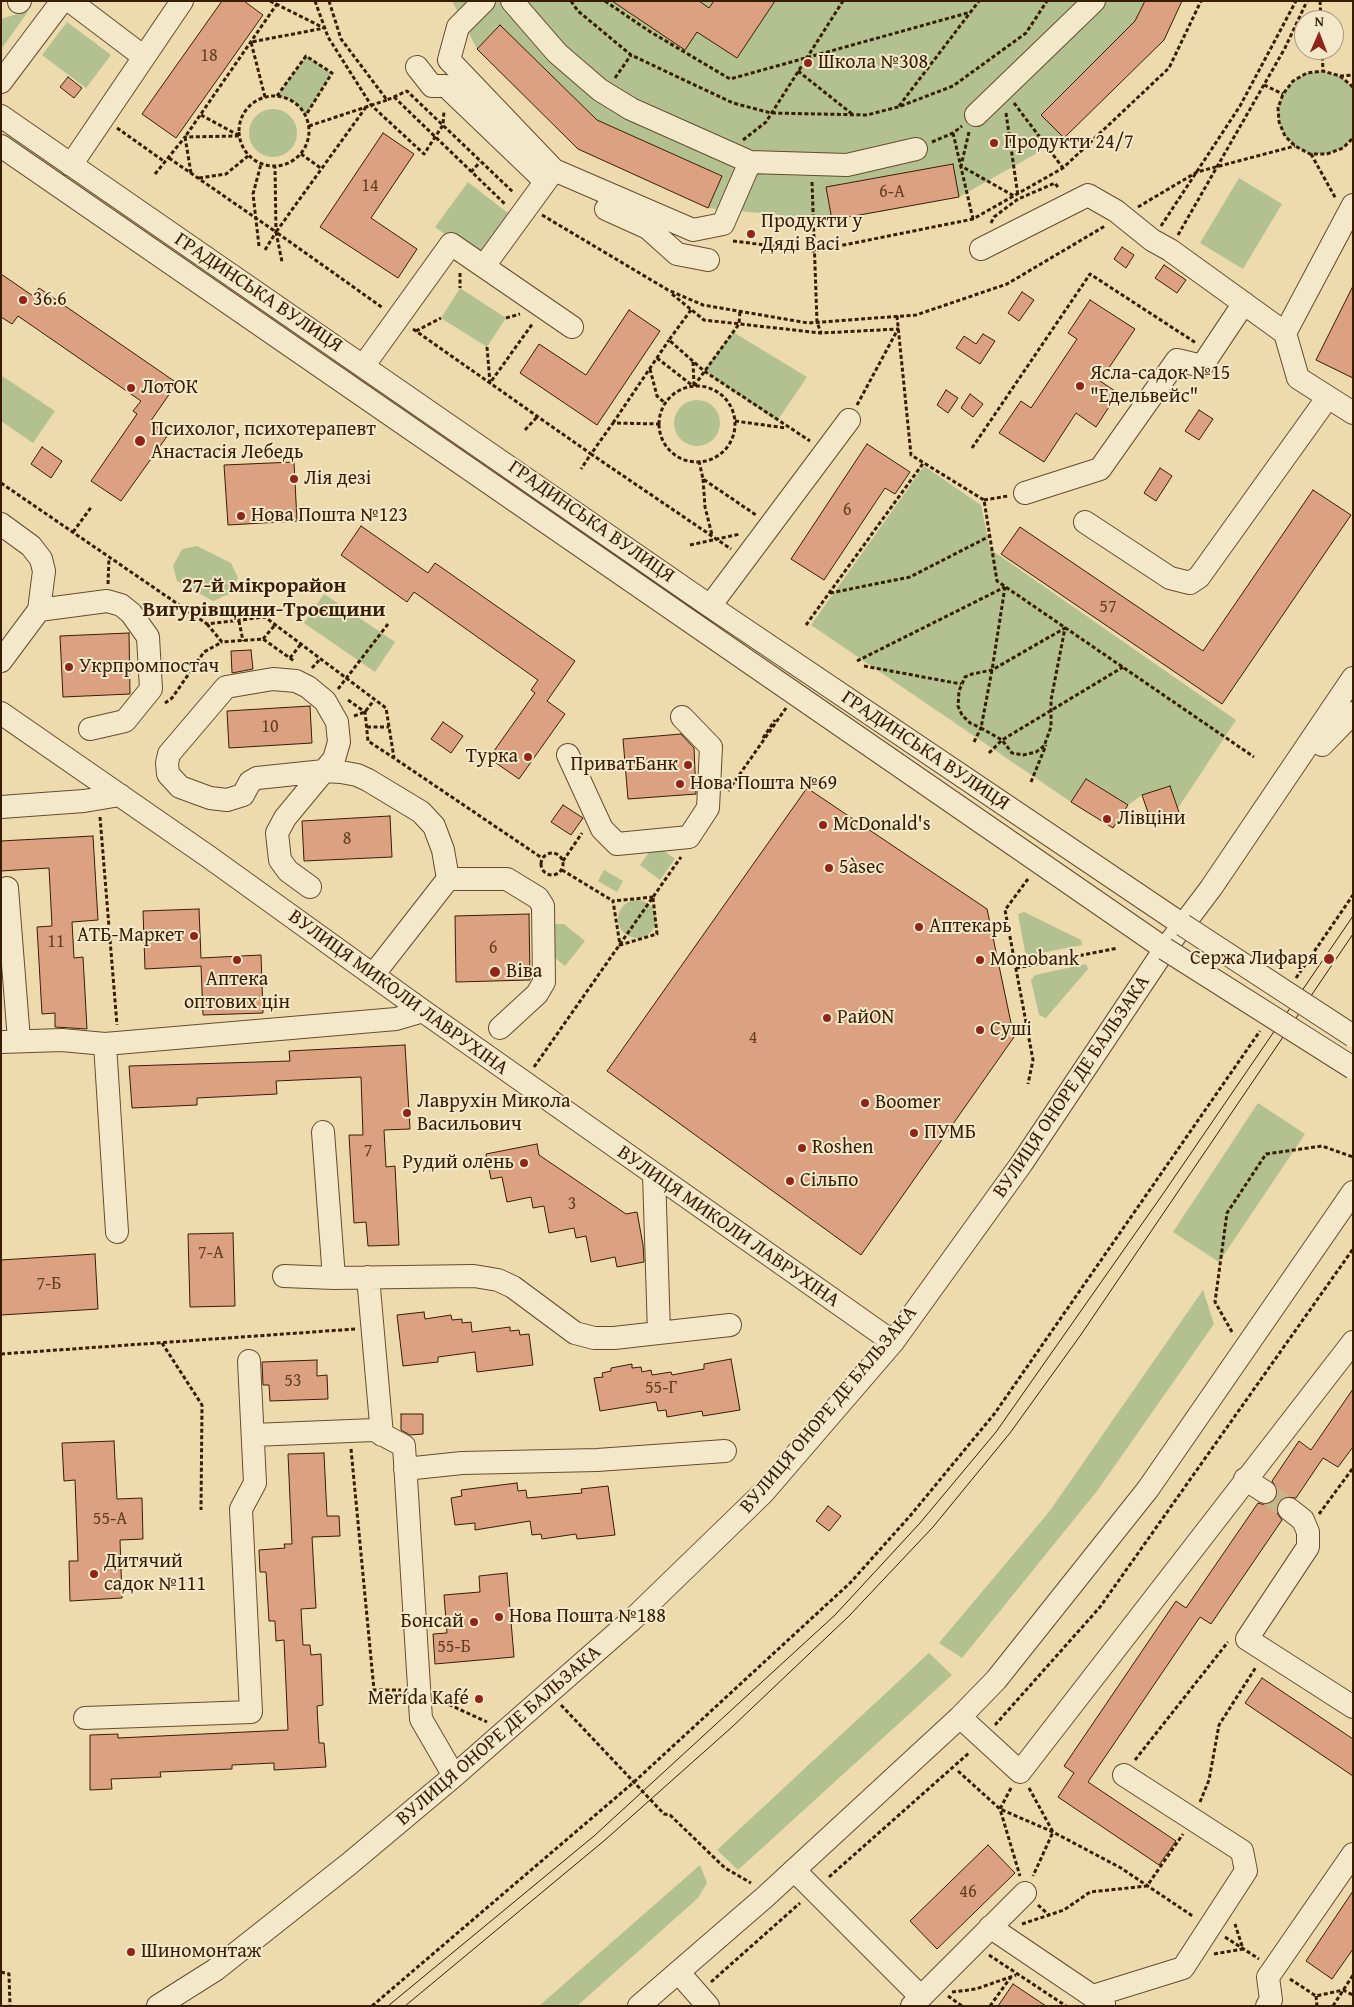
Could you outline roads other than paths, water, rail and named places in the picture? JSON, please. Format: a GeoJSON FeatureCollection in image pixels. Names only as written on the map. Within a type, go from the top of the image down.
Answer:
{"type":"FeatureCollection","features":[{"type":"Feature","properties":{"kind":"street"},"geometry":{"type":"LineString","coordinates":[[1,82],[62,1]]}},
{"type":"Feature","properties":{"kind":"street"},"geometry":{"type":"LineString","coordinates":[[70,1],[144,57]]}},
{"type":"Feature","properties":{"kind":"street"},"geometry":{"type":"LineString","coordinates":[[71,165],[182,1]]}},
{"type":"Feature","properties":{"kind":"street"},"geometry":{"type":"LineString","coordinates":[[484,1],[458,27],[448,60],[550,176],[694,230],[723,224],[750,162]]}},
{"type":"Feature","properties":{"kind":"street"},"geometry":{"type":"LineString","coordinates":[[512,1],[557,53],[600,90],[631,109],[750,162],[847,165],[916,149]]}},
{"type":"Feature","properties":{"kind":"street"},"geometry":{"type":"LineString","coordinates":[[976,114],[1094,1]]}},
{"type":"Feature","properties":{"kind":"street"},"geometry":{"type":"LineString","coordinates":[[417,67],[432,86],[446,86],[550,176],[648,228],[677,254],[708,260]]}},
{"type":"Feature","properties":{"kind":"street","name":"ГРАДИНСЬКА ВУЛИЦЯ"},"geometry":{"type":"LineString","coordinates":[[1,116],[364,365],[710,606],[1183,925],[1353,1036]]}},
{"type":"Feature","properties":{"kind":"street","name":"ГРАДИНСЬКА ВУЛИЦЯ"},"geometry":{"type":"LineString","coordinates":[[1,146],[1165,949],[1353,1068]]}},
{"type":"Feature","properties":{"kind":"street"},"geometry":{"type":"LineString","coordinates":[[484,266],[550,176]]}},
{"type":"Feature","properties":{"kind":"street"},"geometry":{"type":"LineString","coordinates":[[981,249],[1088,195],[1122,216],[1285,332],[1298,378],[1353,413]]}},
{"type":"Feature","properties":{"kind":"street"},"geometry":{"type":"LineString","coordinates":[[1285,332],[1350,211]]}},
{"type":"Feature","properties":{"kind":"street"},"geometry":{"type":"LineString","coordinates":[[364,365],[451,244],[572,326]]}},
{"type":"Feature","properties":{"kind":"street"},"geometry":{"type":"LineString","coordinates":[[1025,493],[1100,469],[1177,360],[1202,366],[1244,303]]}},
{"type":"Feature","properties":{"kind":"street"},"geometry":{"type":"LineString","coordinates":[[1085,522],[1170,578],[1190,583],[1200,577],[1328,397]]}},
{"type":"Feature","properties":{"kind":"street"},"geometry":{"type":"LineString","coordinates":[[710,606],[849,420]]}},
{"type":"Feature","properties":{"kind":"street"},"geometry":{"type":"LineString","coordinates":[[1,524],[30,546],[43,564],[44,580],[39,610],[3,654]]}},
{"type":"Feature","properties":{"kind":"street"},"geometry":{"type":"LineString","coordinates":[[39,610],[107,601],[121,604],[131,612],[148,637],[152,689],[125,722],[90,729]]}},
{"type":"Feature","properties":{"kind":"street","name":"ВУЛИЦЯ ОНОРЕ ДЕ БАЛЬЗАКА"},"geometry":{"type":"LineString","coordinates":[[158,2006],[186,1990],[223,1964],[350,1864],[454,1776],[634,1618],[762,1494],[892,1342],[1022,1163],[1165,949],[1280,788],[1353,678]]}},
{"type":"Feature","properties":{"kind":"street"},"geometry":{"type":"LineString","coordinates":[[310,887],[293,875],[280,860],[277,833],[285,818],[324,771],[334,759],[339,742],[337,722],[325,702],[296,681],[273,679],[226,687],[172,749],[167,763],[170,778],[180,787],[210,798],[227,800],[243,795],[250,782],[257,778],[324,771],[357,775],[421,812],[434,826],[443,850],[448,879],[373,975]]}},
{"type":"Feature","properties":{"kind":"street","name":"ВУЛИЦЯ МИКОЛИ ЛАВРУХІНА"},"geometry":{"type":"LineString","coordinates":[[1,712],[892,1342]]}},
{"type":"Feature","properties":{"kind":"street"},"geometry":{"type":"LineString","coordinates":[[1280,788],[1353,713]]}},
{"type":"Feature","properties":{"kind":"street"},"geometry":{"type":"LineString","coordinates":[[568,755],[602,829],[617,844],[689,837],[708,808],[711,746],[682,717]]}},
{"type":"Feature","properties":{"kind":"street"},"geometry":{"type":"LineString","coordinates":[[1,807],[84,801],[120,795]]}},
{"type":"Feature","properties":{"kind":"street"},"geometry":{"type":"LineString","coordinates":[[448,879],[507,879],[538,898],[543,906],[544,982],[538,994],[500,1028]]}},
{"type":"Feature","properties":{"kind":"street"},"geometry":{"type":"LineString","coordinates":[[7,888],[10,1041],[62,1040],[111,1043],[396,1019],[423,1012]]}},
{"type":"Feature","properties":{"kind":"street"},"geometry":{"type":"LineString","coordinates":[[111,1043],[117,1232]]}},
{"type":"Feature","properties":{"kind":"street"},"geometry":{"type":"LineString","coordinates":[[323,1132],[334,1278]]}},
{"type":"Feature","properties":{"kind":"street"},"geometry":{"type":"LineString","coordinates":[[654,1174],[659,1333]]}},
{"type":"Feature","properties":{"kind":"street"},"geometry":{"type":"LineString","coordinates":[[638,2006],[679,1973],[794,1870],[960,1717],[996,1680],[1148,1489],[1353,1192]]}},
{"type":"Feature","properties":{"kind":"street"},"geometry":{"type":"LineString","coordinates":[[284,1276],[334,1278],[368,1276],[474,1276],[498,1280],[513,1287],[575,1333],[594,1338],[730,1325]]}},
{"type":"Feature","properties":{"kind":"street"},"geometry":{"type":"LineString","coordinates":[[368,1276],[382,1435]]}},
{"type":"Feature","properties":{"kind":"street"},"geometry":{"type":"LineString","coordinates":[[960,1717],[1020,1772],[1245,1479],[1353,1342]]}},
{"type":"Feature","properties":{"kind":"street"},"geometry":{"type":"LineString","coordinates":[[85,1718],[251,1712],[241,1509],[255,1483],[249,1361]]}},
{"type":"Feature","properties":{"kind":"street"},"geometry":{"type":"LineString","coordinates":[[254,1435],[374,1430],[404,1446],[421,1719],[454,1776]]}},
{"type":"Feature","properties":{"kind":"street"},"geometry":{"type":"LineString","coordinates":[[405,1469],[462,1463],[597,1460],[725,1451]]}},
{"type":"Feature","properties":{"kind":"street"},"geometry":{"type":"LineString","coordinates":[[1245,1479],[1265,1492]]}},
{"type":"Feature","properties":{"kind":"street"},"geometry":{"type":"LineString","coordinates":[[1289,1509],[1303,1520],[1307,1530],[1308,1547],[1246,1639],[1353,1707]]}},
{"type":"Feature","properties":{"kind":"street"},"geometry":{"type":"LineString","coordinates":[[990,1927],[1100,2001],[1183,1968],[1246,1871],[1242,1851],[1124,1775]]}},
{"type":"Feature","properties":{"kind":"street"},"geometry":{"type":"LineString","coordinates":[[1267,2006],[1271,2000],[1268,1977],[1353,1854]]}},
{"type":"Feature","properties":{"kind":"street"},"geometry":{"type":"LineString","coordinates":[[794,1870],[917,2001],[1025,1893]]}},
{"type":"Feature","properties":{"kind":"street"},"geometry":{"type":"LineString","coordinates":[[679,1973],[708,2006]]}},
{"type":"Feature","properties":{"kind":"tunnel"},"geometry":{"type":"LineString","coordinates":[[1265,1492],[1289,1509]]}},
{"type":"Feature","properties":{"kind":"tram line"},"geometry":{"type":"LineString","coordinates":[[388,2006],[594,1836],[835,1615],[920,1523],[996,1432],[1165,1191],[1353,916]]}},
{"type":"Feature","properties":{"kind":"tram line"},"geometry":{"type":"LineString","coordinates":[[405,2006],[605,1840],[732,1727],[849,1616],[933,1527],[1010,1433],[1080,1336],[1353,934]]}},
{"type":"Feature","properties":{"kind":"place","name":"Школа №308"},"geometry":{"type":"Point","coordinates":[808,63]}},
{"type":"Feature","properties":{"kind":"place","name":"Продукти 24/7"},"geometry":{"type":"Point","coordinates":[994,143]}},
{"type":"Feature","properties":{"kind":"place","name":"Продукти у Дяді Васі"},"geometry":{"type":"Point","coordinates":[751,234]}},
{"type":"Feature","properties":{"kind":"place","name":"36.6"},"geometry":{"type":"Point","coordinates":[23,300]}},
{"type":"Feature","properties":{"kind":"place","name":"Ясла-садок №15 \"Едельвейс\""},"geometry":{"type":"Point","coordinates":[1080,386]}},
{"type":"Feature","properties":{"kind":"place","name":"ЛотОК"},"geometry":{"type":"Point","coordinates":[131,388]}},
{"type":"Feature","properties":{"kind":"place","name":"Психолог, психотерапевт Анастасія Лебедь"},"geometry":{"type":"Point","coordinates":[140,441]}},
{"type":"Feature","properties":{"kind":"place","name":"Лія дезі"},"geometry":{"type":"Point","coordinates":[294,479]}},
{"type":"Feature","properties":{"kind":"place","name":"Нова Пошта №123"},"geometry":{"type":"Point","coordinates":[241,516]}},
{"type":"Feature","properties":{"kind":"place","name":"Укрпромпостач"},"geometry":{"type":"Point","coordinates":[69,667]}},
{"type":"Feature","properties":{"kind":"place","name":"Турка"},"geometry":{"type":"Point","coordinates":[528,757]}},
{"type":"Feature","properties":{"kind":"place","name":"ПриватБанк"},"geometry":{"type":"Point","coordinates":[688,765]}},
{"type":"Feature","properties":{"kind":"place","name":"Нова Пошта №69"},"geometry":{"type":"Point","coordinates":[680,784]}},
{"type":"Feature","properties":{"kind":"place","name":"Лівціни"},"geometry":{"type":"Point","coordinates":[1107,819]}},
{"type":"Feature","properties":{"kind":"place","name":"McDonald's"},"geometry":{"type":"Point","coordinates":[823,825]}},
{"type":"Feature","properties":{"kind":"place","name":"5àsec"},"geometry":{"type":"Point","coordinates":[829,868]}},
{"type":"Feature","properties":{"kind":"place","name":"Аптекарь"},"geometry":{"type":"Point","coordinates":[919,927]}},
{"type":"Feature","properties":{"kind":"place","name":"АТБ-Маркет"},"geometry":{"type":"Point","coordinates":[194,936]}},
{"type":"Feature","properties":{"kind":"place","name":"Сержа Лифаря"},"geometry":{"type":"Point","coordinates":[1329,959]}},
{"type":"Feature","properties":{"kind":"place","name":"Аптека оптових цін"},"geometry":{"type":"Point","coordinates":[237,960]}},
{"type":"Feature","properties":{"kind":"place","name":"Monobank"},"geometry":{"type":"Point","coordinates":[980,960]}},
{"type":"Feature","properties":{"kind":"place","name":"Віва"},"geometry":{"type":"Point","coordinates":[495,972]}},
{"type":"Feature","properties":{"kind":"place","name":"РайON"},"geometry":{"type":"Point","coordinates":[827,1018]}},
{"type":"Feature","properties":{"kind":"place","name":"Суші"},"geometry":{"type":"Point","coordinates":[980,1030]}},
{"type":"Feature","properties":{"kind":"place","name":"Boomer"},"geometry":{"type":"Point","coordinates":[865,1103]}},
{"type":"Feature","properties":{"kind":"place","name":"Лаврухін Микола Васильович"},"geometry":{"type":"Point","coordinates":[407,1113]}},
{"type":"Feature","properties":{"kind":"place","name":"ПУМБ"},"geometry":{"type":"Point","coordinates":[914,1133]}},
{"type":"Feature","properties":{"kind":"place","name":"Roshen"},"geometry":{"type":"Point","coordinates":[802,1148]}},
{"type":"Feature","properties":{"kind":"place","name":"Рудий олень"},"geometry":{"type":"Point","coordinates":[524,1163]}},
{"type":"Feature","properties":{"kind":"place","name":"Сільпо"},"geometry":{"type":"Point","coordinates":[790,1181]}},
{"type":"Feature","properties":{"kind":"place","name":"Дитячий садок №111"},"geometry":{"type":"Point","coordinates":[94,1574]}},
{"type":"Feature","properties":{"kind":"place","name":"Нова Пошта №188"},"geometry":{"type":"Point","coordinates":[499,1617]}},
{"type":"Feature","properties":{"kind":"place","name":"Бонсай"},"geometry":{"type":"Point","coordinates":[474,1622]}},
{"type":"Feature","properties":{"kind":"place","name":"Merída Kafé"},"geometry":{"type":"Point","coordinates":[479,1699]}},
{"type":"Feature","properties":{"kind":"place","name":"Шиномонтаж"},"geometry":{"type":"Point","coordinates":[131,1952]}},
{"type":"Feature","properties":{"kind":"district","name":"27-й мікрорайон Вигурівщини-Троєщини"},"geometry":{"type":"Point","coordinates":[264,599]}}]}
